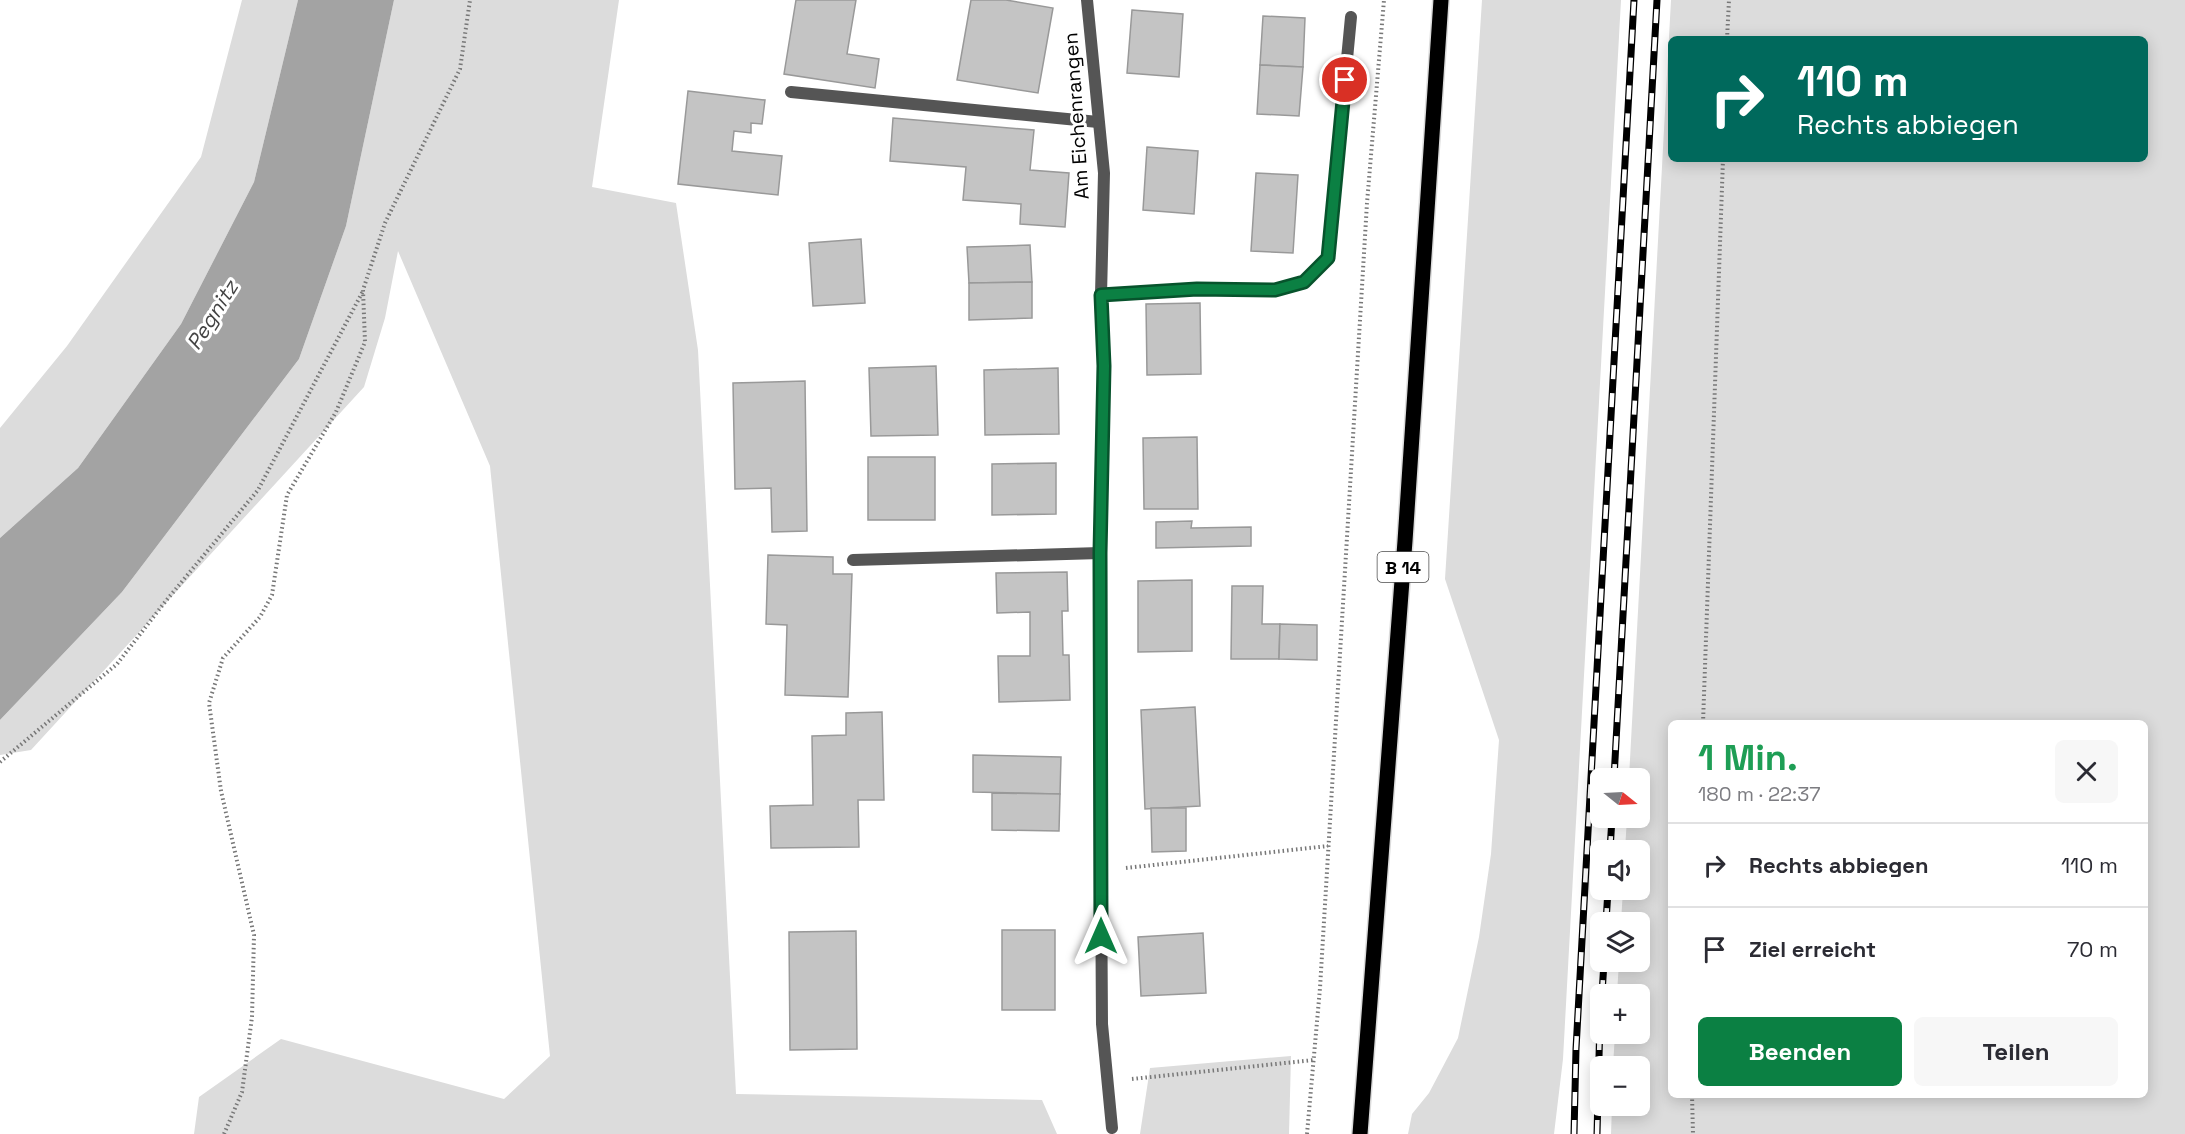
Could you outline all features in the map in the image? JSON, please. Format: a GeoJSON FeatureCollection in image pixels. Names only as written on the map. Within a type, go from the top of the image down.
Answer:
{"type":"FeatureCollection","features":[{"type":"Feature","properties":{"kind":"main road","name":"B 14"},"geometry":{"type":"LineString","coordinates":[[1360,1134],[1405,541],[1441,0]]}},
{"type":"Feature","properties":{"kind":"street","name":"Am Eichenrangen"},"geometry":{"type":"LineString","coordinates":[[1087,0],[1104,173],[1101,295],[1104,366],[1100,553],[1102,1023],[1112,1128]]}},
{"type":"Feature","properties":{"kind":"street"},"geometry":{"type":"LineString","coordinates":[[1101,295],[1197,289],[1275,290],[1304,282],[1328,258],[1351,17]]}},
{"type":"Feature","properties":{"kind":"street"},"geometry":{"type":"LineString","coordinates":[[791,93],[1098,122]]}},
{"type":"Feature","properties":{"kind":"street"},"geometry":{"type":"LineString","coordinates":[[853,560],[1100,553]]}},
{"type":"Feature","properties":{"kind":"path"},"geometry":{"type":"LineString","coordinates":[[0,762],[117,664],[258,490],[363,290],[385,223],[460,69],[470,0]]}},
{"type":"Feature","properties":{"kind":"path"},"geometry":{"type":"LineString","coordinates":[[1307,1134],[1320,988],[1367,203],[1384,0]]}},
{"type":"Feature","properties":{"kind":"path"},"geometry":{"type":"LineString","coordinates":[[1727,36],[1729,0]]}},
{"type":"Feature","properties":{"kind":"path"},"geometry":{"type":"LineString","coordinates":[[1703,720],[1723,162]]}},
{"type":"Feature","properties":{"kind":"path"},"geometry":{"type":"LineString","coordinates":[[224,1134],[242,1092],[252,1017],[254,935],[221,791],[209,704],[223,658],[260,617],[272,596],[287,495],[336,412],[366,342],[363,290]]}},
{"type":"Feature","properties":{"kind":"path"},"geometry":{"type":"LineString","coordinates":[[1101,870],[1328,846]]}},
{"type":"Feature","properties":{"kind":"path"},"geometry":{"type":"LineString","coordinates":[[1108,1081],[1314,1060]]}},
{"type":"Feature","properties":{"kind":"path"},"geometry":{"type":"LineString","coordinates":[[1692,1098],[1693,1134]]}},
{"type":"Feature","properties":{"kind":"shaded area"},"geometry":{"type":"Polygon","coordinates":[[[242,0],[298,0],[254,182],[181,324],[78,468],[0,538],[0,428],[67,346],[201,157],[242,0]]]}},
{"type":"Feature","properties":{"kind":"shaded area"},"geometry":{"type":"Polygon","coordinates":[[[394,0],[619,0],[592,187],[676,203],[698,350],[736,1094],[1042,1100],[1057,1134],[194,1134],[199,1097],[281,1039],[504,1099],[550,1056],[490,466],[398,251],[385,318],[364,387],[31,750],[0,755],[0,720],[122,592],[299,359],[346,226],[394,0]]]}},
{"type":"Feature","properties":{"kind":"shaded area"},"geometry":{"type":"Polygon","coordinates":[[[1482,0],[1621,0],[1563,1059],[1554,1134],[1408,1134],[1412,1114],[1429,1093],[1458,1038],[1479,937],[1491,854],[1499,740],[1445,579],[1482,0]]]}},
{"type":"Feature","properties":{"kind":"shaded area"},"geometry":{"type":"Polygon","coordinates":[[[1671,0],[2185,0],[2185,1134],[1611,1134],[1612,1116],[1650,1116],[1650,1056],[1614,1056],[1614,1044],[1650,1044],[1650,984],[1618,984],[1618,972],[1650,972],[1650,912],[1622,912],[1622,900],[1650,900],[1650,840],[1626,840],[1626,828],[1650,828],[1650,768],[1630,768],[1668,56],[1668,162],[2148,162],[2148,36],[1669,36],[1671,0]]]}},
{"type":"Feature","properties":{"kind":"shaded area"},"geometry":{"type":"Polygon","coordinates":[[[1291,1056],[1289,1134],[1140,1134],[1150,1068],[1291,1056]]]}},
{"type":"Feature","properties":{"kind":"water","name":"Pegnitz"},"geometry":{"type":"Polygon","coordinates":[[[298,0],[394,0],[346,226],[299,359],[122,592],[0,720],[0,538],[78,468],[181,324],[254,182],[298,0]]]}},
{"type":"Feature","properties":{"kind":"building"},"geometry":{"type":"Polygon","coordinates":[[[796,0],[856,0],[847,54],[879,59],[875,88],[784,74],[796,0]]]}},
{"type":"Feature","properties":{"kind":"building"},"geometry":{"type":"Polygon","coordinates":[[[971,0],[1006,0],[1053,8],[1038,93],[957,80],[971,0]]]}},
{"type":"Feature","properties":{"kind":"building"},"geometry":{"type":"Polygon","coordinates":[[[1132,10],[1183,14],[1179,77],[1127,73],[1132,10]]]}},
{"type":"Feature","properties":{"kind":"building"},"geometry":{"type":"Polygon","coordinates":[[[1263,16],[1305,18],[1303,67],[1260,65],[1263,16]]]}},
{"type":"Feature","properties":{"kind":"building"},"geometry":{"type":"Polygon","coordinates":[[[1260,65],[1303,67],[1299,116],[1257,114],[1260,65]]]}},
{"type":"Feature","properties":{"kind":"building"},"geometry":{"type":"Polygon","coordinates":[[[688,91],[765,100],[762,124],[751,123],[751,133],[734,131],[732,151],[782,156],[778,195],[678,184],[688,91]]]}},
{"type":"Feature","properties":{"kind":"building"},"geometry":{"type":"Polygon","coordinates":[[[893,118],[1034,130],[1030,170],[1069,173],[1065,227],[1020,224],[1021,204],[963,200],[966,167],[890,161],[893,118]]]}},
{"type":"Feature","properties":{"kind":"building"},"geometry":{"type":"Polygon","coordinates":[[[1147,147],[1198,151],[1194,214],[1143,210],[1147,147]]]}},
{"type":"Feature","properties":{"kind":"building"},"geometry":{"type":"Polygon","coordinates":[[[1256,173],[1298,175],[1293,253],[1251,251],[1256,173]]]}},
{"type":"Feature","properties":{"kind":"building"},"geometry":{"type":"Polygon","coordinates":[[[861,239],[865,303],[813,306],[809,243],[861,239]]]}},
{"type":"Feature","properties":{"kind":"building"},"geometry":{"type":"Polygon","coordinates":[[[1030,245],[1032,282],[969,283],[967,247],[1030,245]]]}},
{"type":"Feature","properties":{"kind":"building"},"geometry":{"type":"Polygon","coordinates":[[[1032,282],[1032,318],[969,320],[969,283],[1032,282]]]}},
{"type":"Feature","properties":{"kind":"building"},"geometry":{"type":"Polygon","coordinates":[[[1200,303],[1201,374],[1147,375],[1146,304],[1200,303]]]}},
{"type":"Feature","properties":{"kind":"building"},"geometry":{"type":"Polygon","coordinates":[[[936,366],[938,435],[871,436],[869,368],[936,366]]]}},
{"type":"Feature","properties":{"kind":"building"},"geometry":{"type":"Polygon","coordinates":[[[1058,368],[1059,434],[985,435],[984,370],[1058,368]]]}},
{"type":"Feature","properties":{"kind":"building"},"geometry":{"type":"Polygon","coordinates":[[[805,381],[807,531],[772,532],[771,488],[735,489],[733,383],[805,381]]]}},
{"type":"Feature","properties":{"kind":"building"},"geometry":{"type":"Polygon","coordinates":[[[1197,437],[1198,509],[1144,509],[1143,438],[1197,437]]]}},
{"type":"Feature","properties":{"kind":"building"},"geometry":{"type":"Polygon","coordinates":[[[868,457],[935,457],[935,520],[868,520],[868,457]]]}},
{"type":"Feature","properties":{"kind":"building"},"geometry":{"type":"Polygon","coordinates":[[[1056,463],[1056,514],[992,515],[992,464],[1056,463]]]}},
{"type":"Feature","properties":{"kind":"building"},"geometry":{"type":"Polygon","coordinates":[[[1192,521],[1191,528],[1251,527],[1251,546],[1156,548],[1156,522],[1192,521]]]}},
{"type":"Feature","properties":{"kind":"building"},"geometry":{"type":"Polygon","coordinates":[[[768,555],[833,557],[833,574],[852,574],[848,697],[785,695],[787,625],[766,624],[768,555]]]}},
{"type":"Feature","properties":{"kind":"building"},"geometry":{"type":"Polygon","coordinates":[[[1067,572],[1068,611],[1062,611],[1063,655],[1069,655],[1070,700],[999,702],[998,656],[1030,656],[1030,612],[997,613],[996,573],[1067,572]]]}},
{"type":"Feature","properties":{"kind":"building"},"geometry":{"type":"Polygon","coordinates":[[[1192,580],[1192,651],[1138,652],[1138,581],[1192,580]]]}},
{"type":"Feature","properties":{"kind":"building"},"geometry":{"type":"Polygon","coordinates":[[[1232,586],[1263,586],[1262,624],[1280,624],[1279,659],[1231,659],[1232,586]]]}},
{"type":"Feature","properties":{"kind":"building"},"geometry":{"type":"Polygon","coordinates":[[[1280,624],[1317,625],[1317,660],[1279,659],[1280,624]]]}},
{"type":"Feature","properties":{"kind":"building"},"geometry":{"type":"Polygon","coordinates":[[[1195,707],[1200,806],[1145,809],[1141,710],[1195,707]]]}},
{"type":"Feature","properties":{"kind":"building"},"geometry":{"type":"Polygon","coordinates":[[[882,712],[884,800],[858,800],[859,847],[771,848],[770,806],[813,805],[812,736],[846,735],[846,713],[882,712]]]}},
{"type":"Feature","properties":{"kind":"building"},"geometry":{"type":"Polygon","coordinates":[[[973,755],[1061,757],[1060,794],[973,792],[973,755]]]}},
{"type":"Feature","properties":{"kind":"building"},"geometry":{"type":"Polygon","coordinates":[[[992,793],[1060,794],[1059,831],[992,830],[992,793]]]}},
{"type":"Feature","properties":{"kind":"building"},"geometry":{"type":"Polygon","coordinates":[[[1151,808],[1186,808],[1186,851],[1152,852],[1151,808]]]}},
{"type":"Feature","properties":{"kind":"building"},"geometry":{"type":"Polygon","coordinates":[[[1002,930],[1055,930],[1055,1010],[1002,1010],[1002,930]]]}},
{"type":"Feature","properties":{"kind":"building"},"geometry":{"type":"Polygon","coordinates":[[[856,931],[857,1049],[790,1050],[789,932],[856,931]]]}},
{"type":"Feature","properties":{"kind":"building"},"geometry":{"type":"Polygon","coordinates":[[[1203,933],[1206,993],[1141,996],[1138,937],[1203,933]]]}},
{"type":"Feature","properties":{"kind":"railway"},"geometry":{"type":"LineString","coordinates":[[1574,1134],[1576,1049],[1634,0]]}},
{"type":"Feature","properties":{"kind":"railway"},"geometry":{"type":"LineString","coordinates":[[1615,768],[1657,0]]}},
{"type":"Feature","properties":{"kind":"railway"},"geometry":{"type":"LineString","coordinates":[[1611,828],[1611,840]]}},
{"type":"Feature","properties":{"kind":"railway"},"geometry":{"type":"LineString","coordinates":[[1607,900],[1607,912]]}},
{"type":"Feature","properties":{"kind":"railway"},"geometry":{"type":"LineString","coordinates":[[1603,972],[1603,984]]}},
{"type":"Feature","properties":{"kind":"railway"},"geometry":{"type":"LineString","coordinates":[[1597,1134],[1599,1044]]}},
{"type":"Feature","properties":{"kind":"route"},"geometry":{"type":"LineString","coordinates":[[1101,936],[1100,553],[1104,366],[1101,295],[1197,289],[1275,290],[1304,282],[1328,258],[1345,80]]}}]}
